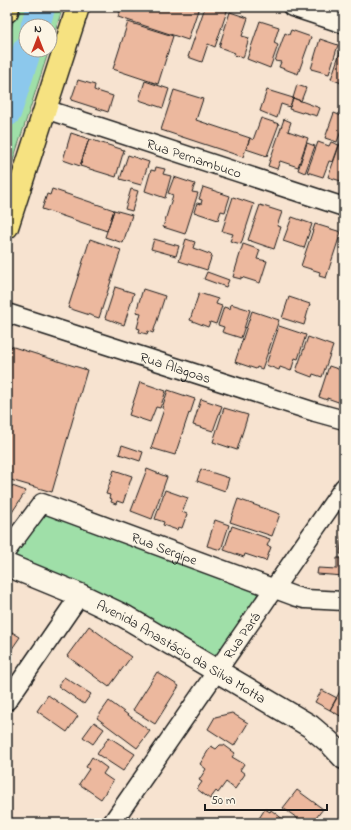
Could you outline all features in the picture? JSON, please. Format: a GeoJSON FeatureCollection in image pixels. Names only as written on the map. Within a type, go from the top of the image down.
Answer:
{"type":"FeatureCollection","features":[{"type":"Feature","properties":{"kind":"main road"},"geometry":{"type":"LineString","coordinates":[[7,11],[8,7]]}},
{"type":"Feature","properties":{"kind":"main road"},"geometry":{"type":"LineString","coordinates":[[7,227],[78,7]]}},
{"type":"Feature","properties":{"kind":"main road","name":"Avenida Anastácio da Silva Motta"},"geometry":{"type":"LineString","coordinates":[[7,565],[80,595],[124,616],[310,726],[329,742],[344,758]]}},
{"type":"Feature","properties":{"kind":"street"},"geometry":{"type":"LineString","coordinates":[[292,7],[344,24]]}},
{"type":"Feature","properties":{"kind":"street","name":"Rua Pernambuco"},"geometry":{"type":"LineString","coordinates":[[45,109],[344,207]]}},
{"type":"Feature","properties":{"kind":"street","name":"Rua Alagoas"},"geometry":{"type":"LineString","coordinates":[[7,314],[314,412],[344,420]]}},
{"type":"Feature","properties":{"kind":"street","name":"Rua Pará"},"geometry":{"type":"LineString","coordinates":[[112,823],[344,486]]}},
{"type":"Feature","properties":{"kind":"street","name":"Rua Sergipe"},"geometry":{"type":"LineString","coordinates":[[7,550],[42,503],[274,589],[305,599],[344,601]]}},
{"type":"Feature","properties":{"kind":"street"},"geometry":{"type":"LineString","coordinates":[[7,701],[80,595]]}},
{"type":"Feature","properties":{"kind":"green space"},"geometry":{"type":"Polygon","coordinates":[[[18,7],[63,7],[58,22],[58,18],[18,18],[18,58],[46,58],[7,179],[7,40],[18,7]]]}},
{"type":"Feature","properties":{"kind":"green space"},"geometry":{"type":"Polygon","coordinates":[[[44,509],[268,591],[216,666],[7,562],[44,509]]]}},
{"type":"Feature","properties":{"kind":"building"},"geometry":{"type":"Polygon","coordinates":[[[121,7],[199,7],[188,40],[118,17],[121,7]]]}},
{"type":"Feature","properties":{"kind":"building"},"geometry":{"type":"Polygon","coordinates":[[[205,7],[228,8],[215,47],[208,44],[202,62],[188,57],[205,7]]]}},
{"type":"Feature","properties":{"kind":"building"},"geometry":{"type":"Polygon","coordinates":[[[230,12],[248,18],[242,36],[249,38],[243,58],[234,55],[235,53],[219,47],[230,12]]]}},
{"type":"Feature","properties":{"kind":"building"},"geometry":{"type":"Polygon","coordinates":[[[260,21],[279,27],[274,43],[278,45],[270,68],[247,59],[260,21]]]}},
{"type":"Feature","properties":{"kind":"building"},"geometry":{"type":"Polygon","coordinates":[[[128,22],[173,36],[158,84],[113,69],[128,22]]]}},
{"type":"Feature","properties":{"kind":"building"},"geometry":{"type":"Polygon","coordinates":[[[291,30],[311,37],[298,74],[279,67],[281,62],[275,61],[285,33],[289,35],[291,30]]]}},
{"type":"Feature","properties":{"kind":"building"},"geometry":{"type":"Polygon","coordinates":[[[320,39],[338,45],[329,74],[311,69],[320,39]]]}},
{"type":"Feature","properties":{"kind":"building"},"geometry":{"type":"Polygon","coordinates":[[[342,46],[344,47],[344,84],[331,79],[342,46]]]}},
{"type":"Feature","properties":{"kind":"building"},"geometry":{"type":"Polygon","coordinates":[[[78,80],[95,85],[94,90],[113,96],[108,112],[71,100],[78,80]]]}},
{"type":"Feature","properties":{"kind":"building"},"geometry":{"type":"Polygon","coordinates":[[[145,81],[169,89],[163,108],[139,100],[145,81]]]}},
{"type":"Feature","properties":{"kind":"building"},"geometry":{"type":"Polygon","coordinates":[[[297,85],[306,88],[301,101],[293,98],[297,85]]]}},
{"type":"Feature","properties":{"kind":"building"},"geometry":{"type":"Polygon","coordinates":[[[174,90],[203,99],[196,120],[250,138],[243,157],[161,130],[174,90]]]}},
{"type":"Feature","properties":{"kind":"building"},"geometry":{"type":"Polygon","coordinates":[[[267,90],[293,98],[290,107],[281,104],[277,118],[260,111],[267,90]]]}},
{"type":"Feature","properties":{"kind":"building"},"geometry":{"type":"Polygon","coordinates":[[[293,98],[320,108],[317,116],[289,109],[293,98]]]}},
{"type":"Feature","properties":{"kind":"building"},"geometry":{"type":"Polygon","coordinates":[[[342,103],[344,103],[344,115],[339,113],[342,103]]]}},
{"type":"Feature","properties":{"kind":"building"},"geometry":{"type":"Polygon","coordinates":[[[334,113],[344,117],[344,123],[337,142],[325,138],[334,113]]]}},
{"type":"Feature","properties":{"kind":"building"},"geometry":{"type":"Polygon","coordinates":[[[261,118],[279,124],[267,156],[246,149],[250,138],[253,140],[261,118]]]}},
{"type":"Feature","properties":{"kind":"building"},"geometry":{"type":"Polygon","coordinates":[[[284,119],[291,122],[288,131],[308,138],[298,167],[280,161],[277,169],[268,166],[284,119]]]}},
{"type":"Feature","properties":{"kind":"building"},"geometry":{"type":"Polygon","coordinates":[[[71,133],[89,139],[80,166],[63,160],[71,133]]]}},
{"type":"Feature","properties":{"kind":"building"},"geometry":{"type":"Polygon","coordinates":[[[342,138],[344,138],[344,182],[328,177],[342,138]]]}},
{"type":"Feature","properties":{"kind":"building"},"geometry":{"type":"Polygon","coordinates":[[[89,139],[124,150],[116,177],[80,166],[89,139]]]}},
{"type":"Feature","properties":{"kind":"building"},"geometry":{"type":"Polygon","coordinates":[[[318,142],[329,146],[331,142],[339,145],[333,162],[329,161],[323,177],[307,172],[318,142]]]}},
{"type":"Feature","properties":{"kind":"building"},"geometry":{"type":"Polygon","coordinates":[[[307,143],[315,146],[305,173],[298,170],[307,143]]]}},
{"type":"Feature","properties":{"kind":"building"},"geometry":{"type":"Polygon","coordinates":[[[128,155],[149,162],[141,185],[120,179],[128,155]]]}},
{"type":"Feature","properties":{"kind":"building"},"geometry":{"type":"Polygon","coordinates":[[[156,167],[165,169],[163,174],[171,176],[165,198],[145,191],[151,170],[155,171],[156,167]]]}},
{"type":"Feature","properties":{"kind":"building"},"geometry":{"type":"Polygon","coordinates":[[[174,177],[195,184],[192,192],[198,193],[185,234],[163,227],[173,195],[168,193],[174,177]]]}},
{"type":"Feature","properties":{"kind":"building"},"geometry":{"type":"Polygon","coordinates":[[[203,187],[230,196],[225,212],[221,211],[218,220],[194,212],[197,203],[201,204],[202,200],[199,199],[203,187]]]}},
{"type":"Feature","properties":{"kind":"building"},"geometry":{"type":"Polygon","coordinates":[[[52,189],[114,210],[107,231],[42,209],[47,194],[50,195],[52,189]]]}},
{"type":"Feature","properties":{"kind":"building"},"geometry":{"type":"Polygon","coordinates":[[[131,189],[138,191],[132,211],[125,209],[131,189]]]}},
{"type":"Feature","properties":{"kind":"building"},"geometry":{"type":"Polygon","coordinates":[[[233,197],[254,204],[241,244],[230,241],[233,234],[222,231],[233,197]]]}},
{"type":"Feature","properties":{"kind":"building"},"geometry":{"type":"Polygon","coordinates":[[[260,205],[282,212],[277,226],[281,227],[274,249],[248,240],[260,205]]]}},
{"type":"Feature","properties":{"kind":"building"},"geometry":{"type":"Polygon","coordinates":[[[114,210],[132,215],[123,243],[105,237],[114,210]]]}},
{"type":"Feature","properties":{"kind":"building"},"geometry":{"type":"Polygon","coordinates":[[[292,217],[312,224],[304,248],[283,241],[292,217]]]}},
{"type":"Feature","properties":{"kind":"building"},"geometry":{"type":"Polygon","coordinates":[[[315,224],[341,232],[326,278],[319,276],[320,272],[301,266],[315,224]]]}},
{"type":"Feature","properties":{"kind":"building"},"geometry":{"type":"Polygon","coordinates":[[[90,239],[121,250],[99,318],[68,308],[90,239]]]}},
{"type":"Feature","properties":{"kind":"building"},"geometry":{"type":"Polygon","coordinates":[[[154,239],[179,246],[176,256],[151,249],[154,239]]]}},
{"type":"Feature","properties":{"kind":"building"},"geometry":{"type":"Polygon","coordinates":[[[186,239],[195,242],[193,248],[212,255],[207,270],[179,261],[186,239]]]}},
{"type":"Feature","properties":{"kind":"building"},"geometry":{"type":"Polygon","coordinates":[[[243,244],[260,250],[257,259],[267,261],[260,283],[241,277],[241,279],[233,277],[243,244]]]}},
{"type":"Feature","properties":{"kind":"building"},"geometry":{"type":"Polygon","coordinates":[[[207,272],[229,280],[226,287],[204,279],[207,272]]]}},
{"type":"Feature","properties":{"kind":"building"},"geometry":{"type":"Polygon","coordinates":[[[115,287],[134,293],[124,325],[105,318],[115,287]]]}},
{"type":"Feature","properties":{"kind":"building"},"geometry":{"type":"Polygon","coordinates":[[[143,289],[165,296],[153,333],[148,331],[147,334],[139,332],[140,329],[137,328],[141,313],[136,312],[143,289]]]}},
{"type":"Feature","properties":{"kind":"building"},"geometry":{"type":"Polygon","coordinates":[[[199,293],[218,299],[216,304],[222,306],[216,324],[210,322],[208,327],[190,320],[199,293]]]}},
{"type":"Feature","properties":{"kind":"building"},"geometry":{"type":"Polygon","coordinates":[[[289,297],[310,304],[304,325],[282,318],[289,297]]]}},
{"type":"Feature","properties":{"kind":"building"},"geometry":{"type":"Polygon","coordinates":[[[231,304],[250,310],[241,338],[222,332],[224,327],[218,325],[224,307],[230,309],[231,304]]]}},
{"type":"Feature","properties":{"kind":"building"},"geometry":{"type":"Polygon","coordinates":[[[252,311],[279,320],[262,369],[257,367],[256,369],[235,362],[252,311]]]}},
{"type":"Feature","properties":{"kind":"building"},"geometry":{"type":"Polygon","coordinates":[[[279,326],[306,335],[298,359],[295,358],[291,371],[280,367],[279,370],[266,365],[279,326]]]}},
{"type":"Feature","properties":{"kind":"building"},"geometry":{"type":"Polygon","coordinates":[[[308,337],[333,346],[322,377],[313,374],[312,377],[296,371],[308,337]]]}},
{"type":"Feature","properties":{"kind":"building"},"geometry":{"type":"Polygon","coordinates":[[[7,345],[87,370],[52,492],[7,479],[7,345]]]}},
{"type":"Feature","properties":{"kind":"building"},"geometry":{"type":"Polygon","coordinates":[[[329,366],[344,371],[344,404],[319,397],[329,366]]]}},
{"type":"Feature","properties":{"kind":"building"},"geometry":{"type":"Polygon","coordinates":[[[140,382],[166,391],[160,408],[156,407],[150,422],[129,415],[140,382]]]}},
{"type":"Feature","properties":{"kind":"building"},"geometry":{"type":"Polygon","coordinates":[[[168,390],[195,399],[175,455],[151,448],[164,409],[162,408],[168,390]]]}},
{"type":"Feature","properties":{"kind":"building"},"geometry":{"type":"Polygon","coordinates":[[[201,399],[222,406],[213,431],[193,425],[201,399]]]}},
{"type":"Feature","properties":{"kind":"building"},"geometry":{"type":"Polygon","coordinates":[[[224,408],[248,415],[237,450],[213,442],[224,408]]]}},
{"type":"Feature","properties":{"kind":"building"},"geometry":{"type":"Polygon","coordinates":[[[122,445],[143,452],[140,461],[119,454],[122,445]]]}},
{"type":"Feature","properties":{"kind":"building"},"geometry":{"type":"Polygon","coordinates":[[[147,469],[167,477],[152,519],[131,511],[147,469]]]}},
{"type":"Feature","properties":{"kind":"building"},"geometry":{"type":"Polygon","coordinates":[[[201,469],[229,478],[225,491],[197,481],[201,469]]]}},
{"type":"Feature","properties":{"kind":"building"},"geometry":{"type":"Polygon","coordinates":[[[114,470],[132,476],[123,503],[117,501],[116,504],[111,502],[112,499],[109,498],[110,495],[106,494],[114,470]]]}},
{"type":"Feature","properties":{"kind":"building"},"geometry":{"type":"Polygon","coordinates":[[[7,484],[26,491],[7,520],[7,484]]]}},
{"type":"Feature","properties":{"kind":"building"},"geometry":{"type":"Polygon","coordinates":[[[165,490],[188,498],[182,512],[187,514],[182,528],[178,527],[177,530],[163,525],[164,522],[155,519],[165,490]]]}},
{"type":"Feature","properties":{"kind":"building"},"geometry":{"type":"Polygon","coordinates":[[[238,499],[280,514],[272,536],[230,522],[238,499]]]}},
{"type":"Feature","properties":{"kind":"building"},"geometry":{"type":"Polygon","coordinates":[[[215,520],[229,525],[221,550],[207,546],[215,520]]]}},
{"type":"Feature","properties":{"kind":"building"},"geometry":{"type":"Polygon","coordinates":[[[232,526],[270,539],[267,546],[271,547],[266,561],[245,554],[244,557],[224,550],[232,526]]]}},
{"type":"Feature","properties":{"kind":"building"},"geometry":{"type":"Polygon","coordinates":[[[342,536],[344,536],[344,554],[340,554],[342,536]]]}},
{"type":"Feature","properties":{"kind":"building"},"geometry":{"type":"Polygon","coordinates":[[[337,558],[344,558],[344,576],[317,574],[318,568],[337,569],[337,558]]]}},
{"type":"Feature","properties":{"kind":"building"},"geometry":{"type":"Polygon","coordinates":[[[89,626],[131,657],[109,687],[67,656],[89,626]]]}},
{"type":"Feature","properties":{"kind":"building"},"geometry":{"type":"Polygon","coordinates":[[[7,629],[20,637],[7,656],[7,629]]]}},
{"type":"Feature","properties":{"kind":"building"},"geometry":{"type":"Polygon","coordinates":[[[157,672],[179,686],[155,724],[133,710],[157,672]]]}},
{"type":"Feature","properties":{"kind":"building"},"geometry":{"type":"Polygon","coordinates":[[[64,677],[91,694],[84,704],[58,686],[64,677]]]}},
{"type":"Feature","properties":{"kind":"building"},"geometry":{"type":"Polygon","coordinates":[[[322,690],[337,698],[330,710],[315,702],[322,690]]]}},
{"type":"Feature","properties":{"kind":"building"},"geometry":{"type":"Polygon","coordinates":[[[340,691],[344,693],[344,718],[330,710],[340,691]]]}},
{"type":"Feature","properties":{"kind":"building"},"geometry":{"type":"Polygon","coordinates":[[[48,695],[78,716],[67,732],[37,711],[48,695]]]}},
{"type":"Feature","properties":{"kind":"building"},"geometry":{"type":"Polygon","coordinates":[[[109,701],[150,731],[137,748],[97,718],[109,701]]]}},
{"type":"Feature","properties":{"kind":"building"},"geometry":{"type":"Polygon","coordinates":[[[232,713],[248,723],[234,746],[208,729],[215,717],[232,713]]]}},
{"type":"Feature","properties":{"kind":"building"},"geometry":{"type":"Polygon","coordinates":[[[94,722],[104,729],[93,744],[83,737],[94,722]]]}},
{"type":"Feature","properties":{"kind":"building"},"geometry":{"type":"Polygon","coordinates":[[[109,737],[135,754],[123,771],[97,754],[109,737]]]}},
{"type":"Feature","properties":{"kind":"building"},"geometry":{"type":"Polygon","coordinates":[[[220,745],[224,745],[235,753],[232,757],[244,764],[240,770],[245,774],[235,789],[226,782],[218,793],[216,791],[210,799],[197,789],[202,782],[199,780],[206,769],[200,764],[211,746],[216,749],[220,745]]]}},
{"type":"Feature","properties":{"kind":"building"},"geometry":{"type":"Polygon","coordinates":[[[92,757],[107,768],[103,774],[113,781],[101,799],[79,784],[89,769],[86,767],[92,757]]]}},
{"type":"Feature","properties":{"kind":"building"},"geometry":{"type":"Polygon","coordinates":[[[297,790],[323,809],[312,823],[304,823],[283,808],[297,790]]]}},
{"type":"Feature","properties":{"kind":"building"},"geometry":{"type":"Polygon","coordinates":[[[265,809],[270,812],[271,810],[288,823],[256,823],[265,809]]]}},
{"type":"Feature","properties":{"kind":"waterway"},"geometry":{"type":"LineString","coordinates":[[38,18],[41,7]]}},
{"type":"Feature","properties":{"kind":"waterway"},"geometry":{"type":"LineString","coordinates":[[7,112],[24,58]]}}]}
